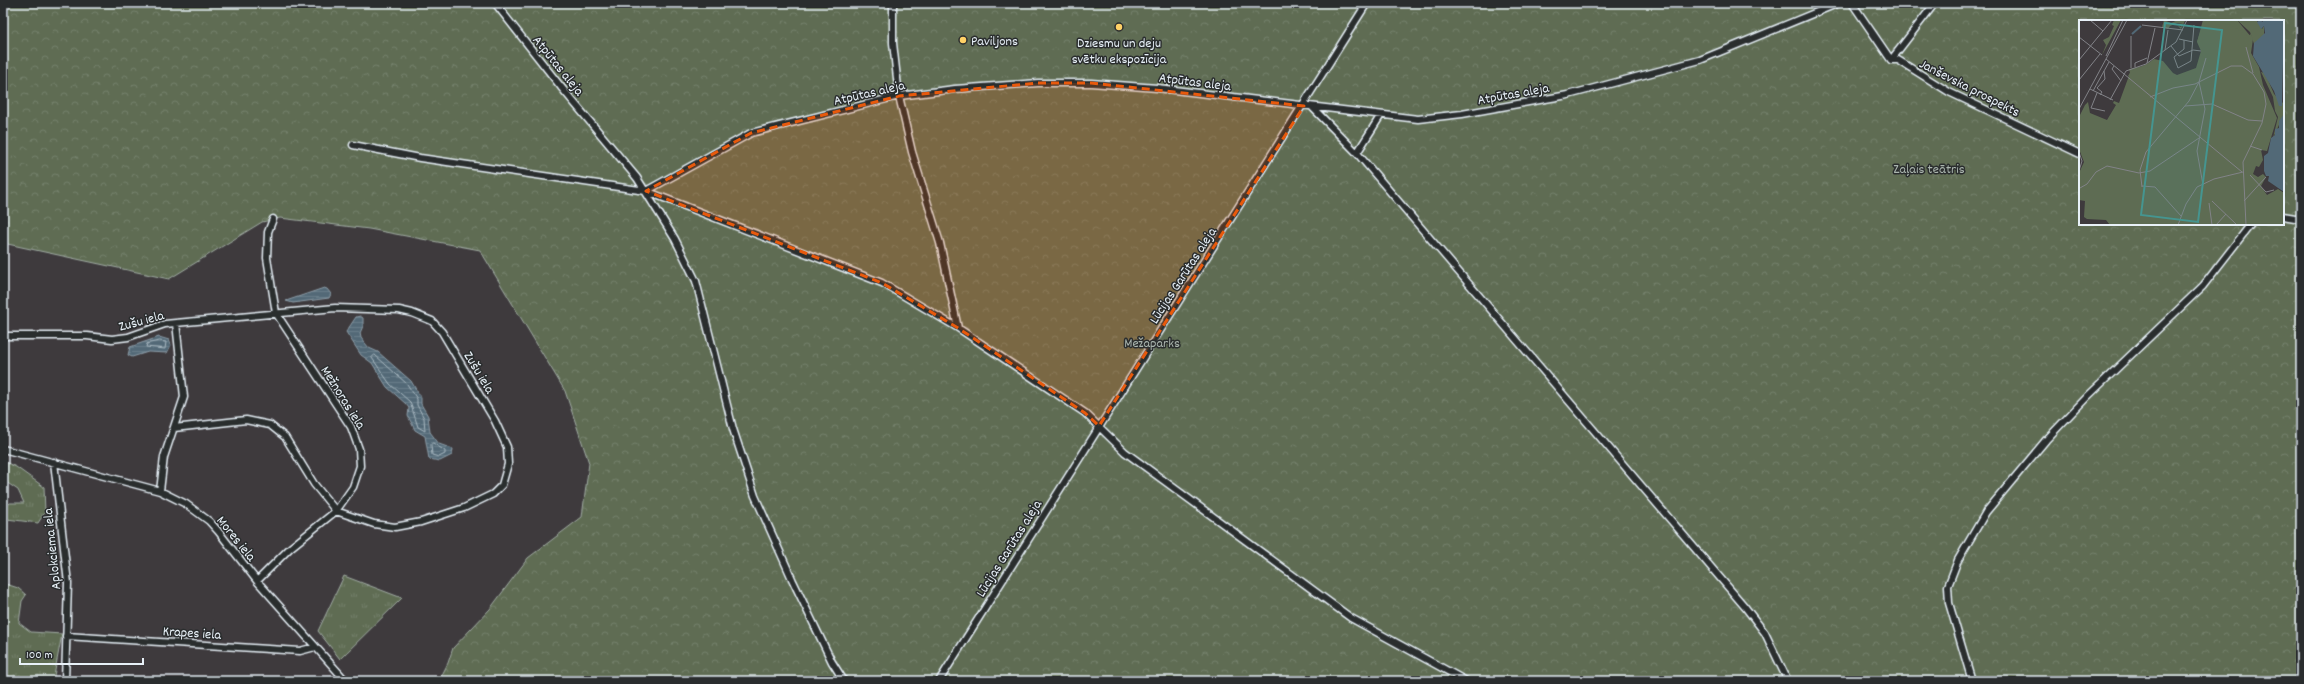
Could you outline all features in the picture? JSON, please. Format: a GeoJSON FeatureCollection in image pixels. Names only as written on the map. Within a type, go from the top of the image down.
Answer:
{"type":"FeatureCollection","features":[{"type":"Feature","properties":{"kind":"street","name":"Atpūtas aleja"},"geometry":{"type":"LineString","coordinates":[[495,3],[646,191],[751,133],[899,96],[955,89],[1038,83],[1091,84],[1157,88],[1381,115],[1426,118],[1462,114],[1568,95],[1700,60],[1839,3]]}},
{"type":"Feature","properties":{"kind":"street"},"geometry":{"type":"LineString","coordinates":[[893,3],[893,43],[899,96],[912,152],[940,243],[958,328]]}},
{"type":"Feature","properties":{"kind":"street","name":"Lūcijas Garūtas aleja"},"geometry":{"type":"LineString","coordinates":[[939,681],[1368,3]]}},
{"type":"Feature","properties":{"kind":"street"},"geometry":{"type":"LineString","coordinates":[[1852,3],[1891,60],[1935,3]]}},
{"type":"Feature","properties":{"kind":"street","name":"Janševska prospekts"},"geometry":{"type":"LineString","coordinates":[[1891,60],[1898,60],[1948,92],[2079,154]]}},
{"type":"Feature","properties":{"kind":"street"},"geometry":{"type":"LineString","coordinates":[[1312,107],[1357,153],[1745,607],[1765,633],[1788,681]]}},
{"type":"Feature","properties":{"kind":"street"},"geometry":{"type":"LineString","coordinates":[[1357,153],[1381,115]]}},
{"type":"Feature","properties":{"kind":"street"},"geometry":{"type":"LineString","coordinates":[[353,145],[443,161],[646,191],[882,283],[958,328],[1085,413],[1125,452],[1351,618],[1466,681]]}},
{"type":"Feature","properties":{"kind":"street"},"geometry":{"type":"LineString","coordinates":[[646,191],[675,239],[696,281],[733,429],[755,496],[793,581],[832,662],[844,681]]}},
{"type":"Feature","properties":{"kind":"street"},"geometry":{"type":"LineString","coordinates":[[2284,216],[2301,219]]}},
{"type":"Feature","properties":{"kind":"street","name":"Mežnoras iela"},"geometry":{"type":"LineString","coordinates":[[257,581],[290,548],[336,511],[357,476],[360,458],[356,438],[276,313],[268,258],[268,232],[273,219]]}},
{"type":"Feature","properties":{"kind":"street"},"geometry":{"type":"LineString","coordinates":[[1972,681],[1949,603],[1948,586],[1958,560],[1986,512],[2046,440],[2088,396],[2204,286],[2250,225]]}},
{"type":"Feature","properties":{"kind":"street","name":"Zušu iela"},"geometry":{"type":"LineString","coordinates":[[3,336],[80,336],[112,339],[176,323],[335,308],[399,310],[425,317],[432,321],[442,332],[495,421],[506,447],[508,464],[502,485],[493,494],[464,508],[421,522],[395,527],[374,524],[336,511]]}},
{"type":"Feature","properties":{"kind":"street"},"geometry":{"type":"LineString","coordinates":[[160,491],[164,457],[184,397],[176,323]]}},
{"type":"Feature","properties":{"kind":"street"},"geometry":{"type":"LineString","coordinates":[[174,428],[246,420],[270,424],[285,437],[314,484],[336,511]]}},
{"type":"Feature","properties":{"kind":"street","name":"Mores iela"},"geometry":{"type":"LineString","coordinates":[[3,449],[160,491],[186,504],[209,521],[257,581],[346,681]]}},
{"type":"Feature","properties":{"kind":"street","name":"Aplokciema iela"},"geometry":{"type":"LineString","coordinates":[[54,462],[68,583],[65,681]]}},
{"type":"Feature","properties":{"kind":"street","name":"Krapes iela"},"geometry":{"type":"LineString","coordinates":[[66,636],[300,652],[315,647]]}},
{"type":"Feature","properties":{"kind":"highlighted area"},"geometry":{"type":"Polygon","coordinates":[[[1038,83],[1091,83],[1304,106],[1099,426],[1085,413],[958,328],[882,283],[646,191],[751,133],[899,96],[1038,83]]]}},
{"type":"Feature","properties":{"kind":"green space","name":"Mežaparks"},"geometry":{"type":"Polygon","coordinates":[[[3,3],[2301,3],[2301,681],[439,681],[448,663],[453,648],[490,609],[528,558],[582,517],[589,463],[565,391],[480,250],[369,229],[280,218],[262,222],[169,279],[3,243],[3,3]]]}},
{"type":"Feature","properties":{"kind":"green space"},"geometry":{"type":"Polygon","coordinates":[[[3,461],[16,467],[44,487],[45,512],[38,523],[7,519],[3,516],[3,509],[10,503],[24,503],[18,490],[3,480],[3,461]]]}},
{"type":"Feature","properties":{"kind":"green space"},"geometry":{"type":"Polygon","coordinates":[[[344,576],[402,598],[340,659],[318,631],[344,576]]]}},
{"type":"Feature","properties":{"kind":"green space"},"geometry":{"type":"Polygon","coordinates":[[[3,583],[18,588],[26,595],[22,601],[19,623],[31,632],[62,634],[53,681],[3,681],[3,583]]]}},
{"type":"Feature","properties":{"kind":"water"},"geometry":{"type":"Polygon","coordinates":[[[324,288],[331,294],[329,298],[293,303],[286,301],[324,288]]]}},
{"type":"Feature","properties":{"kind":"water"},"geometry":{"type":"Polygon","coordinates":[[[360,316],[363,318],[363,326],[360,333],[361,338],[369,348],[378,352],[411,381],[421,398],[421,404],[428,416],[430,432],[439,444],[453,449],[452,455],[440,461],[429,459],[425,436],[415,430],[408,416],[409,408],[387,387],[372,363],[361,355],[346,332],[356,317],[360,316]]]}},
{"type":"Feature","properties":{"kind":"water"},"geometry":{"type":"Polygon","coordinates":[[[159,337],[169,340],[171,345],[167,353],[148,352],[132,357],[128,355],[130,347],[159,337]]]}},
{"type":"Feature","properties":{"kind":"place","name":"Dziesmu un deju svētku ekspozīcija"},"geometry":{"type":"Point","coordinates":[1119,27]}},
{"type":"Feature","properties":{"kind":"place","name":"Paviljons"},"geometry":{"type":"Point","coordinates":[963,40]}},
{"type":"Feature","properties":{"kind":"park label","name":"Zaļais teātris"},"geometry":{"type":"Point","coordinates":[1929,168]}}]}
